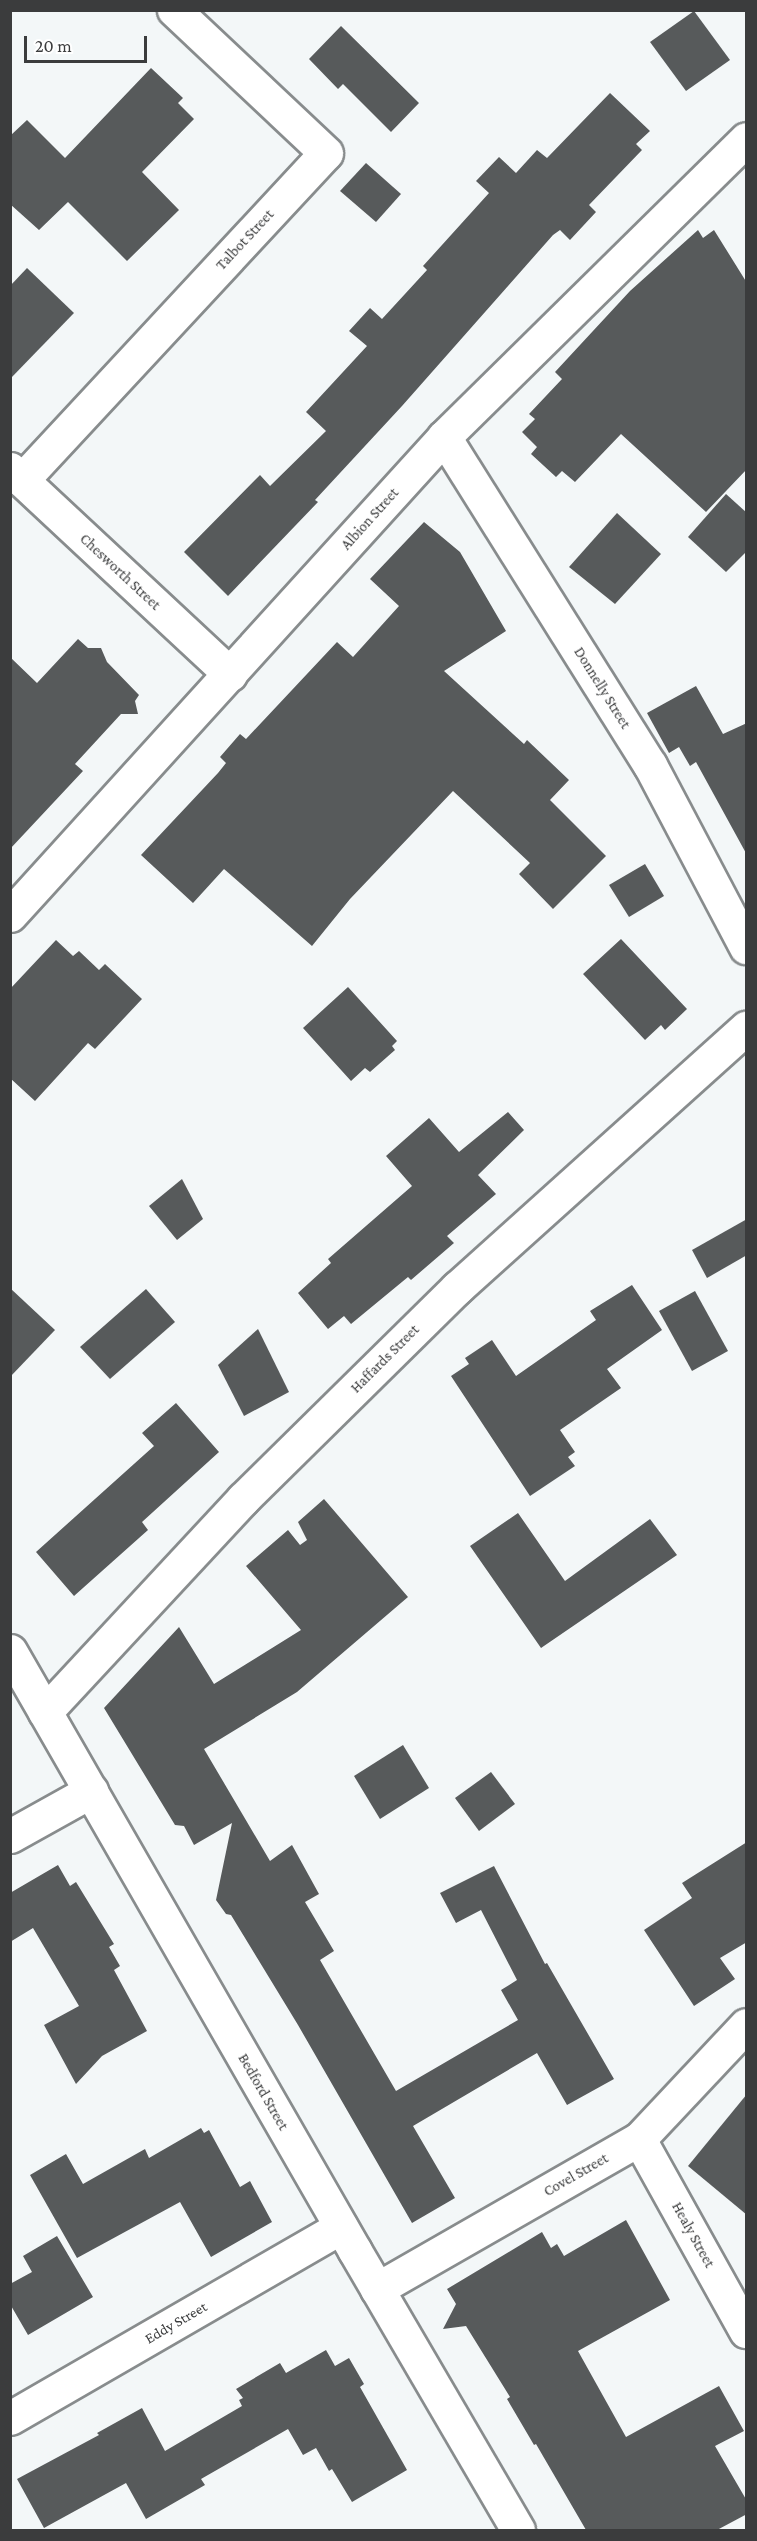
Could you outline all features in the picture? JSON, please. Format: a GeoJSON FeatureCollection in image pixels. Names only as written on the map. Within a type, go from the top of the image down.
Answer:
{"type":"FeatureCollection","features":[{"type":"Feature","properties":{"kind":"street","name":"Talbot Street"},"geometry":{"type":"LineString","coordinates":[[16,475],[326,153],[174,10]]}},
{"type":"Feature","properties":{"kind":"street","name":"Albion Street"},"geometry":{"type":"LineString","coordinates":[[10,915],[444,437],[747,139]]}},
{"type":"Feature","properties":{"kind":"street","name":"Donnelly Street"},"geometry":{"type":"LineString","coordinates":[[444,437],[650,765],[747,947]]}},
{"type":"Feature","properties":{"kind":"street","name":"Chesworth Street"},"geometry":{"type":"LineString","coordinates":[[16,475],[230,674]]}},
{"type":"Feature","properties":{"kind":"street","name":"Haffards Street"},"geometry":{"type":"LineString","coordinates":[[45,1712],[243,1499],[457,1288],[747,1028]]}},
{"type":"Feature","properties":{"kind":"street","name":"Bedford Street"},"geometry":{"type":"LineString","coordinates":[[10,1651],[341,2228],[518,2530]]}},
{"type":"Feature","properties":{"kind":"street"},"geometry":{"type":"LineString","coordinates":[[10,1836],[91,1791]]}},
{"type":"Feature","properties":{"kind":"street","name":"Covel Street"},"geometry":{"type":"LineString","coordinates":[[377,2289],[639,2139],[747,2025]]}},
{"type":"Feature","properties":{"kind":"street","name":"Healy Street"},"geometry":{"type":"LineString","coordinates":[[639,2139],[747,2331]]}},
{"type":"Feature","properties":{"kind":"street","name":"Eddy Street"},"geometry":{"type":"LineString","coordinates":[[10,2418],[341,2228]]}},
{"type":"Feature","properties":{"kind":"building"},"geometry":{"type":"Polygon","coordinates":[[[694,11],[730,60],[686,91],[650,42],[694,11]]]}},
{"type":"Feature","properties":{"kind":"building"},"geometry":{"type":"Polygon","coordinates":[[[341,26],[419,103],[391,132],[343,84],[338,89],[309,59],[341,26]]]}},
{"type":"Feature","properties":{"kind":"building"},"geometry":{"type":"Polygon","coordinates":[[[151,68],[183,98],[178,103],[194,119],[142,172],[179,210],[127,261],[68,202],[39,230],[10,204],[10,136],[27,120],[65,158],[151,68]]]}},
{"type":"Feature","properties":{"kind":"building"},"geometry":{"type":"Polygon","coordinates":[[[610,93],[650,131],[636,144],[642,150],[589,205],[596,212],[570,240],[560,230],[553,235],[402,406],[315,500],[318,502],[228,596],[184,552],[260,475],[270,486],[326,431],[306,412],[367,346],[349,331],[370,308],[382,319],[427,270],[423,266],[489,193],[476,181],[499,157],[516,173],[537,150],[547,158],[610,93]]]}},
{"type":"Feature","properties":{"kind":"building"},"geometry":{"type":"Polygon","coordinates":[[[366,163],[401,194],[376,222],[340,191],[366,163]]]}},
{"type":"Feature","properties":{"kind":"building"},"geometry":{"type":"Polygon","coordinates":[[[698,230],[703,238],[714,230],[747,283],[747,469],[706,512],[621,434],[575,482],[562,471],[556,477],[531,454],[537,447],[522,432],[535,419],[529,414],[562,379],[555,372],[630,291],[698,230]]]}},
{"type":"Feature","properties":{"kind":"building"},"geometry":{"type":"Polygon","coordinates":[[[27,268],[74,313],[10,379],[10,286],[27,268]]]}},
{"type":"Feature","properties":{"kind":"building"},"geometry":{"type":"Polygon","coordinates":[[[726,494],[747,513],[747,551],[726,572],[688,537],[726,494]]]}},
{"type":"Feature","properties":{"kind":"building"},"geometry":{"type":"Polygon","coordinates":[[[617,513],[661,554],[615,604],[569,567],[617,513]]]}},
{"type":"Feature","properties":{"kind":"building"},"geometry":{"type":"Polygon","coordinates":[[[424,522],[460,552],[506,631],[444,671],[524,744],[527,740],[569,780],[550,800],[606,856],[553,909],[519,874],[530,863],[453,791],[350,899],[312,946],[224,869],[193,903],[141,855],[218,773],[226,763],[220,757],[240,734],[246,739],[337,642],[353,657],[399,606],[370,579],[424,522]]]}},
{"type":"Feature","properties":{"kind":"building"},"geometry":{"type":"Polygon","coordinates":[[[78,639],[88,648],[101,648],[107,662],[139,695],[135,701],[138,714],[121,714],[75,764],[83,771],[10,849],[10,657],[37,683],[78,639]]]}},
{"type":"Feature","properties":{"kind":"building"},"geometry":{"type":"Polygon","coordinates":[[[696,686],[723,734],[747,723],[747,855],[696,762],[690,766],[679,747],[669,753],[647,713],[696,686]]]}},
{"type":"Feature","properties":{"kind":"building"},"geometry":{"type":"Polygon","coordinates":[[[645,864],[664,896],[629,917],[609,885],[645,864]]]}},
{"type":"Feature","properties":{"kind":"building"},"geometry":{"type":"Polygon","coordinates":[[[621,939],[687,1009],[665,1030],[661,1025],[645,1040],[583,974],[621,939]]]}},
{"type":"Feature","properties":{"kind":"building"},"geometry":{"type":"Polygon","coordinates":[[[56,940],[73,956],[79,951],[99,970],[105,964],[142,999],[95,1049],[88,1043],[35,1101],[10,1078],[10,989],[56,940]]]}},
{"type":"Feature","properties":{"kind":"building"},"geometry":{"type":"Polygon","coordinates":[[[348,987],[397,1041],[392,1046],[395,1050],[370,1072],[365,1068],[351,1081],[303,1028],[348,987]]]}},
{"type":"Feature","properties":{"kind":"building"},"geometry":{"type":"Polygon","coordinates":[[[508,1112],[524,1130],[478,1175],[496,1194],[447,1236],[454,1243],[411,1280],[408,1277],[351,1324],[344,1316],[328,1329],[298,1293],[331,1263],[328,1259],[412,1186],[386,1156],[429,1118],[459,1152],[508,1112]]]}},
{"type":"Feature","properties":{"kind":"building"},"geometry":{"type":"Polygon","coordinates":[[[182,1179],[203,1219],[177,1240],[149,1206],[182,1179]]]}},
{"type":"Feature","properties":{"kind":"building"},"geometry":{"type":"Polygon","coordinates":[[[747,1219],[747,1255],[707,1278],[692,1250],[747,1219]]]}},
{"type":"Feature","properties":{"kind":"building"},"geometry":{"type":"Polygon","coordinates":[[[632,1285],[662,1330],[607,1369],[621,1388],[560,1430],[575,1452],[568,1457],[575,1466],[530,1496],[451,1376],[469,1364],[465,1358],[492,1340],[516,1376],[596,1320],[590,1311],[632,1285]]]}},
{"type":"Feature","properties":{"kind":"building"},"geometry":{"type":"Polygon","coordinates":[[[10,1288],[55,1330],[10,1377],[10,1288]]]}},
{"type":"Feature","properties":{"kind":"building"},"geometry":{"type":"Polygon","coordinates":[[[146,1289],[175,1322],[110,1379],[80,1347],[146,1289]]]}},
{"type":"Feature","properties":{"kind":"building"},"geometry":{"type":"Polygon","coordinates":[[[695,1291],[728,1351],[692,1371],[659,1311],[695,1291]]]}},
{"type":"Feature","properties":{"kind":"building"},"geometry":{"type":"Polygon","coordinates":[[[258,1329],[289,1392],[244,1416],[218,1365],[258,1329]]]}},
{"type":"Feature","properties":{"kind":"building"},"geometry":{"type":"Polygon","coordinates":[[[176,1403],[219,1452],[142,1522],[148,1530],[74,1596],[36,1552],[154,1446],[142,1433],[176,1403]]]}},
{"type":"Feature","properties":{"kind":"building"},"geometry":{"type":"Polygon","coordinates":[[[324,1499],[408,1597],[297,1692],[204,1749],[270,1861],[292,1845],[319,1894],[305,1902],[334,1951],[320,1960],[396,2091],[518,2020],[501,1990],[517,1980],[481,1910],[456,1923],[440,1893],[494,1866],[545,1964],[547,1963],[614,2079],[567,2105],[537,2053],[413,2126],[455,2198],[412,2223],[298,2025],[231,1915],[226,1914],[216,1900],[232,1823],[194,1845],[184,1826],[175,1825],[104,1708],[179,1627],[214,1684],[301,1630],[246,1566],[288,1530],[300,1545],[307,1540],[298,1522],[324,1499]]]}},
{"type":"Feature","properties":{"kind":"building"},"geometry":{"type":"Polygon","coordinates":[[[518,1513],[565,1581],[650,1519],[677,1555],[541,1648],[470,1546],[518,1513]]]}},
{"type":"Feature","properties":{"kind":"building"},"geometry":{"type":"Polygon","coordinates":[[[403,1745],[429,1788],[380,1819],[354,1776],[403,1745]]]}},
{"type":"Feature","properties":{"kind":"building"},"geometry":{"type":"Polygon","coordinates":[[[491,1772],[515,1804],[479,1831],[455,1798],[491,1772]]]}},
{"type":"Feature","properties":{"kind":"building"},"geometry":{"type":"Polygon","coordinates":[[[747,1842],[747,1942],[720,1958],[735,1979],[694,2006],[644,1930],[692,1898],[682,1883],[747,1842]]]}},
{"type":"Feature","properties":{"kind":"building"},"geometry":{"type":"Polygon","coordinates":[[[58,1865],[70,1886],[76,1882],[114,1944],[109,1947],[120,1966],[114,1970],[147,2031],[102,2056],[76,2084],[44,2025],[79,2006],[33,1928],[10,1942],[10,1893],[58,1865]]]}},
{"type":"Feature","properties":{"kind":"building"},"geometry":{"type":"Polygon","coordinates":[[[747,2094],[747,2215],[688,2166],[747,2094]]]}},
{"type":"Feature","properties":{"kind":"building"},"geometry":{"type":"Polygon","coordinates":[[[201,2128],[204,2133],[209,2130],[240,2187],[250,2181],[272,2222],[211,2257],[180,2202],[77,2258],[30,2175],[66,2154],[83,2184],[145,2149],[149,2158],[201,2128]]]}},
{"type":"Feature","properties":{"kind":"building"},"geometry":{"type":"Polygon","coordinates":[[[626,2220],[670,2300],[578,2351],[626,2437],[719,2386],[744,2431],[715,2446],[747,2501],[747,2514],[717,2530],[586,2530],[507,2399],[510,2397],[466,2326],[443,2329],[456,2304],[447,2289],[542,2232],[551,2248],[557,2244],[564,2256],[626,2220]]]}},
{"type":"Feature","properties":{"kind":"building"},"geometry":{"type":"Polygon","coordinates":[[[57,2236],[93,2297],[28,2335],[10,2304],[10,2284],[32,2272],[23,2256],[57,2236]]]}},
{"type":"Feature","properties":{"kind":"building"},"geometry":{"type":"Polygon","coordinates":[[[326,2350],[335,2366],[349,2358],[364,2384],[360,2387],[407,2470],[352,2502],[332,2469],[329,2471],[316,2448],[303,2455],[288,2429],[201,2479],[205,2485],[146,2519],[126,2483],[44,2528],[17,2479],[99,2435],[97,2433],[142,2408],[165,2451],[242,2406],[239,2400],[243,2398],[236,2389],[280,2363],[286,2373],[326,2350]]]}}]}
